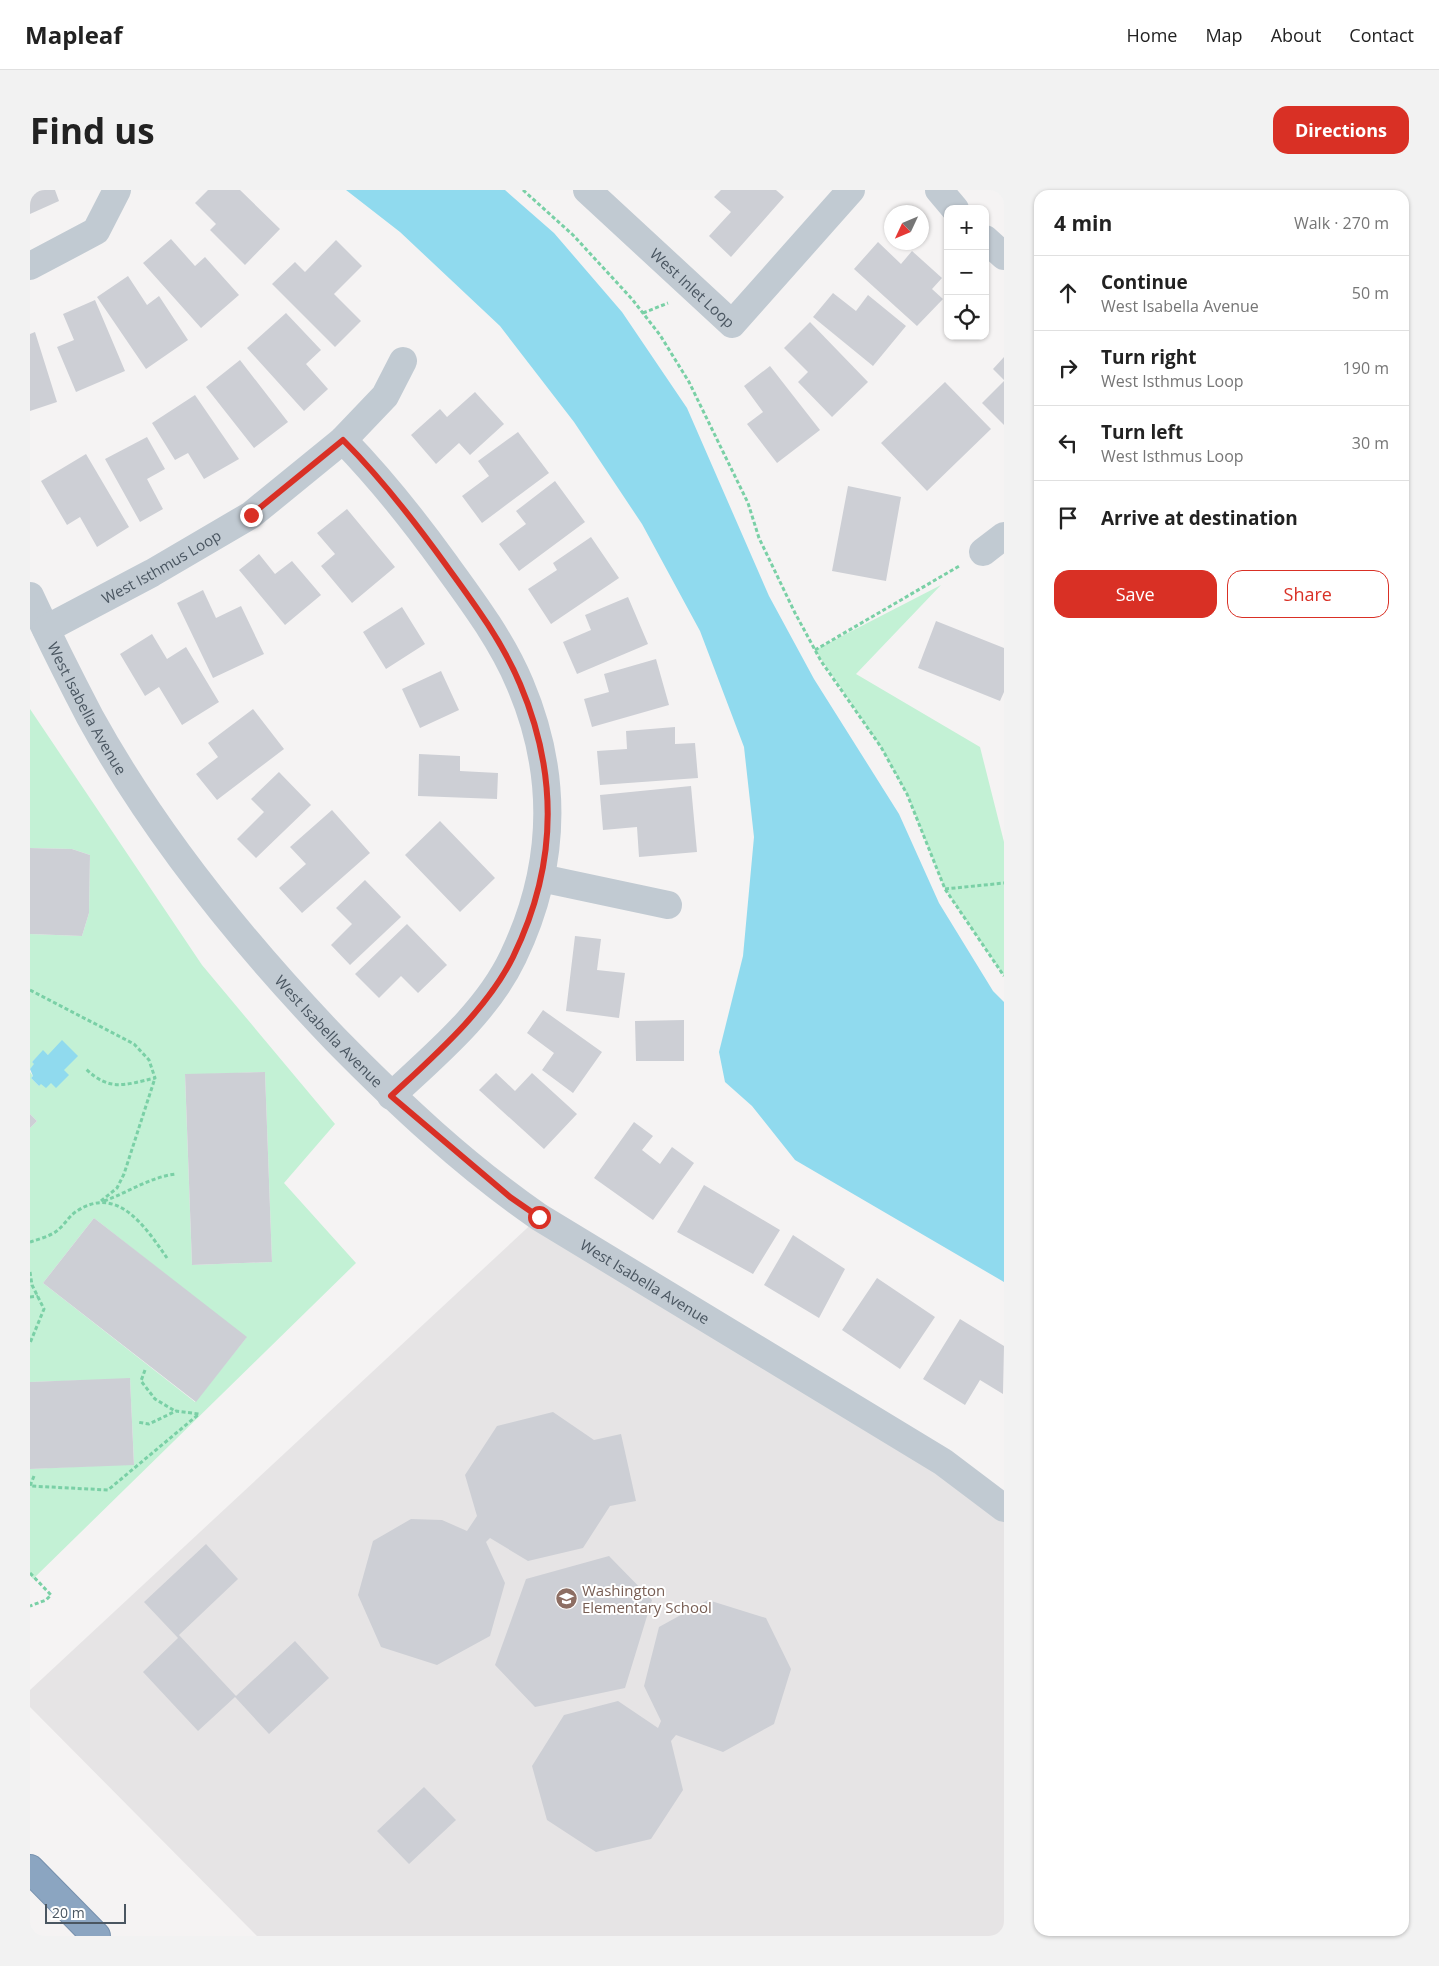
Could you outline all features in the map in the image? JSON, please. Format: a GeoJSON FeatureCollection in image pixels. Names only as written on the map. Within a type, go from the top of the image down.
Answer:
{"type":"FeatureCollection","features":[{"type":"Feature","properties":{"kind":"highway"},"geometry":{"type":"LineString","coordinates":[[30,1869],[96,1936]]}},
{"type":"Feature","properties":{"kind":"street"},"geometry":{"type":"LineString","coordinates":[[30,266],[96,231],[118,190]]}},
{"type":"Feature","properties":{"kind":"street","name":"West Inlet Loop"},"geometry":{"type":"LineString","coordinates":[[587,190],[732,324],[851,190]]}},
{"type":"Feature","properties":{"kind":"street"},"geometry":{"type":"LineString","coordinates":[[939,190],[952,205]]}},
{"type":"Feature","properties":{"kind":"street"},"geometry":{"type":"LineString","coordinates":[[989,243],[1004,256]]}},
{"type":"Feature","properties":{"kind":"street","name":"West Isthmus Loop"},"geometry":{"type":"LineString","coordinates":[[46,629],[152,573],[251,515],[343,440],[385,396],[403,361]]}},
{"type":"Feature","properties":{"kind":"street"},"geometry":{"type":"LineString","coordinates":[[343,440],[363,461],[428,540],[470,598],[520,684],[539,742],[549,796],[546,850],[541,878],[513,958],[486,1001],[391,1096]]}},
{"type":"Feature","properties":{"kind":"street","name":"West Isabella Avenue"},"geometry":{"type":"LineString","coordinates":[[30,596],[91,718],[138,794],[179,855],[240,934],[300,1002],[391,1096],[510,1197],[539,1217],[943,1462],[1004,1508]]}},
{"type":"Feature","properties":{"kind":"street"},"geometry":{"type":"LineString","coordinates":[[541,878],[668,905]]}},
{"type":"Feature","properties":{"kind":"path"},"geometry":{"type":"LineString","coordinates":[[523,190],[573,235],[632,299],[660,336],[689,382],[748,503],[767,555],[815,650],[881,747],[908,794],[944,889],[1004,976]]}},
{"type":"Feature","properties":{"kind":"path"},"geometry":{"type":"LineString","coordinates":[[815,650],[994,544]]}},
{"type":"Feature","properties":{"kind":"path"},"geometry":{"type":"LineString","coordinates":[[944,889],[1004,883]]}},
{"type":"Feature","properties":{"kind":"path"},"geometry":{"type":"LineString","coordinates":[[30,990],[134,1044],[149,1060],[155,1078],[124,1174],[117,1188],[101,1202]]}},
{"type":"Feature","properties":{"kind":"path"},"geometry":{"type":"LineString","coordinates":[[86,1068],[98,1081],[122,1086],[155,1078]]}},
{"type":"Feature","properties":{"kind":"path"},"geometry":{"type":"LineString","coordinates":[[101,1202],[128,1192],[151,1179],[176,1174]]}},
{"type":"Feature","properties":{"kind":"path"},"geometry":{"type":"LineString","coordinates":[[30,1242],[57,1231],[76,1211],[96,1201],[116,1204],[134,1216],[167,1258]]}},
{"type":"Feature","properties":{"kind":"path"},"geometry":{"type":"LineString","coordinates":[[30,1272],[32,1285],[44,1309],[30,1343]]}},
{"type":"Feature","properties":{"kind":"path"},"geometry":{"type":"LineString","coordinates":[[30,1297],[38,1296]]}},
{"type":"Feature","properties":{"kind":"path"},"geometry":{"type":"LineString","coordinates":[[34,1476],[30,1486],[108,1490],[199,1414],[176,1411],[155,1399],[141,1381],[145,1370]]}},
{"type":"Feature","properties":{"kind":"path"},"geometry":{"type":"LineString","coordinates":[[138,1422],[149,1424],[176,1411]]}},
{"type":"Feature","properties":{"kind":"path"},"geometry":{"type":"LineString","coordinates":[[30,1573],[51,1595],[46,1600],[30,1606]]}},
{"type":"Feature","properties":{"kind":"shaded area","name":"Washington Elementary School"},"geometry":{"type":"Polygon","coordinates":[[[539,1217],[1004,1508],[1004,1936],[257,1936],[30,1707],[30,1690],[539,1217]]]}},
{"type":"Feature","properties":{"kind":"green space"},"geometry":{"type":"Polygon","coordinates":[[[941,585],[856,674],[980,747],[1004,842],[1004,976],[945,889],[907,794],[881,747],[815,650],[941,585]]]}},
{"type":"Feature","properties":{"kind":"green space"},"geometry":{"type":"Polygon","coordinates":[[[30,709],[202,965],[335,1124],[284,1183],[356,1263],[33,1579],[30,1575],[30,1469],[134,1464],[130,1379],[30,1382],[30,1128],[37,1121],[30,1114],[30,1072],[33,1076],[31,1078],[39,1086],[48,1055],[43,1051],[32,1062],[35,1064],[30,1069],[30,934],[82,936],[89,913],[90,855],[72,849],[30,848],[30,709]],[[265,1072],[185,1075],[192,1265],[272,1262],[265,1072]],[[94,1218],[43,1283],[195,1402],[246,1338],[94,1218]]]}},
{"type":"Feature","properties":{"kind":"water"},"geometry":{"type":"Polygon","coordinates":[[[346,190],[505,190],[554,233],[622,312],[687,408],[769,596],[814,679],[899,814],[939,903],[993,991],[1004,1002],[1004,1282],[795,1160],[752,1106],[725,1082],[719,1052],[743,956],[754,837],[744,747],[700,631],[642,524],[574,422],[500,326],[400,232],[346,190]]]}},
{"type":"Feature","properties":{"kind":"water"},"geometry":{"type":"Polygon","coordinates":[[[62,1040],[78,1056],[64,1070],[69,1075],[56,1088],[51,1083],[46,1088],[41,1084],[39,1086],[31,1078],[33,1076],[30,1069],[34,1064],[32,1062],[43,1050],[48,1055],[62,1040]]]}},
{"type":"Feature","properties":{"kind":"building"},"geometry":{"type":"Polygon","coordinates":[[[30,190],[55,190],[59,201],[30,214],[30,190]]]}},
{"type":"Feature","properties":{"kind":"building"},"geometry":{"type":"Polygon","coordinates":[[[208,190],[240,190],[280,229],[245,265],[210,230],[216,224],[195,203],[208,190]]]}},
{"type":"Feature","properties":{"kind":"building"},"geometry":{"type":"Polygon","coordinates":[[[721,190],[776,190],[784,197],[731,257],[709,236],[731,212],[714,197],[721,190]]]}},
{"type":"Feature","properties":{"kind":"building"},"geometry":{"type":"Polygon","coordinates":[[[171,239],[195,266],[205,257],[239,295],[201,328],[143,263],[171,239]]]}},
{"type":"Feature","properties":{"kind":"building"},"geometry":{"type":"Polygon","coordinates":[[[336,240],[362,266],[334,294],[361,321],[335,347],[272,284],[295,262],[305,272],[336,240]]]}},
{"type":"Feature","properties":{"kind":"building"},"geometry":{"type":"Polygon","coordinates":[[[878,242],[884,250],[886,250],[901,264],[912,251],[942,278],[932,289],[943,299],[917,326],[854,269],[878,242]]]}},
{"type":"Feature","properties":{"kind":"building"},"geometry":{"type":"Polygon","coordinates":[[[128,276],[147,305],[159,296],[188,340],[146,369],[97,297],[128,276]]]}},
{"type":"Feature","properties":{"kind":"building"},"geometry":{"type":"Polygon","coordinates":[[[833,293],[856,311],[868,295],[906,326],[873,366],[813,317],[833,293]]]}},
{"type":"Feature","properties":{"kind":"building"},"geometry":{"type":"Polygon","coordinates":[[[95,300],[125,371],[76,392],[57,347],[74,340],[63,314],[95,300]]]}},
{"type":"Feature","properties":{"kind":"building"},"geometry":{"type":"Polygon","coordinates":[[[286,313],[321,350],[306,364],[328,389],[304,411],[247,348],[286,313]]]}},
{"type":"Feature","properties":{"kind":"building"},"geometry":{"type":"Polygon","coordinates":[[[810,322],[868,382],[832,417],[798,382],[808,372],[784,348],[810,322]]]}},
{"type":"Feature","properties":{"kind":"building"},"geometry":{"type":"Polygon","coordinates":[[[35,332],[57,402],[30,411],[30,334],[35,332]]]}},
{"type":"Feature","properties":{"kind":"building"},"geometry":{"type":"Polygon","coordinates":[[[1004,357],[1004,380],[993,369],[1004,357]]]}},
{"type":"Feature","properties":{"kind":"building"},"geometry":{"type":"Polygon","coordinates":[[[240,360],[288,422],[254,448],[206,387],[240,360]]]}},
{"type":"Feature","properties":{"kind":"building"},"geometry":{"type":"Polygon","coordinates":[[[770,366],[820,430],[777,463],[747,424],[763,412],[744,386],[770,366]]]}},
{"type":"Feature","properties":{"kind":"building"},"geometry":{"type":"Polygon","coordinates":[[[1004,381],[1004,425],[982,403],[1004,381]]]}},
{"type":"Feature","properties":{"kind":"building"},"geometry":{"type":"Polygon","coordinates":[[[945,382],[991,429],[927,491],[881,443],[945,382]]]}},
{"type":"Feature","properties":{"kind":"building"},"geometry":{"type":"Polygon","coordinates":[[[475,392],[504,424],[470,455],[459,443],[436,464],[411,435],[440,409],[447,417],[475,392]]]}},
{"type":"Feature","properties":{"kind":"building"},"geometry":{"type":"Polygon","coordinates":[[[195,395],[239,459],[204,479],[188,453],[175,460],[152,423],[195,395]]]}},
{"type":"Feature","properties":{"kind":"building"},"geometry":{"type":"Polygon","coordinates":[[[518,432],[549,473],[482,523],[462,496],[489,476],[478,461],[518,432]]]}},
{"type":"Feature","properties":{"kind":"building"},"geometry":{"type":"Polygon","coordinates":[[[147,437],[165,469],[147,479],[163,509],[140,522],[105,459],[147,437]]]}},
{"type":"Feature","properties":{"kind":"building"},"geometry":{"type":"Polygon","coordinates":[[[86,454],[129,527],[97,547],[80,517],[67,525],[41,481],[86,454]]]}},
{"type":"Feature","properties":{"kind":"building"},"geometry":{"type":"Polygon","coordinates":[[[555,481],[585,522],[519,571],[499,544],[526,524],[516,511],[555,481]]]}},
{"type":"Feature","properties":{"kind":"building"},"geometry":{"type":"Polygon","coordinates":[[[848,486],[901,497],[886,581],[832,571],[848,486]]]}},
{"type":"Feature","properties":{"kind":"building"},"geometry":{"type":"Polygon","coordinates":[[[347,509],[395,567],[352,603],[321,566],[335,554],[317,533],[347,509]]]}},
{"type":"Feature","properties":{"kind":"building"},"geometry":{"type":"Polygon","coordinates":[[[591,537],[619,578],[551,624],[528,589],[557,570],[553,563],[591,537]]]}},
{"type":"Feature","properties":{"kind":"building"},"geometry":{"type":"Polygon","coordinates":[[[259,554],[275,574],[292,561],[321,595],[285,625],[239,570],[259,554]]]}},
{"type":"Feature","properties":{"kind":"building"},"geometry":{"type":"Polygon","coordinates":[[[203,590],[216,618],[241,606],[264,654],[213,678],[177,603],[203,590]]]}},
{"type":"Feature","properties":{"kind":"building"},"geometry":{"type":"Polygon","coordinates":[[[628,597],[648,644],[577,674],[563,642],[591,630],[585,615],[628,597]]]}},
{"type":"Feature","properties":{"kind":"building"},"geometry":{"type":"Polygon","coordinates":[[[402,607],[425,644],[386,669],[363,632],[402,607]]]}},
{"type":"Feature","properties":{"kind":"building"},"geometry":{"type":"Polygon","coordinates":[[[936,621],[1004,648],[1004,692],[1000,701],[918,668],[936,621]]]}},
{"type":"Feature","properties":{"kind":"building"},"geometry":{"type":"Polygon","coordinates":[[[152,634],[167,659],[186,647],[219,702],[182,725],[159,687],[145,696],[120,654],[152,634]]]}},
{"type":"Feature","properties":{"kind":"building"},"geometry":{"type":"Polygon","coordinates":[[[656,659],[669,705],[592,727],[584,699],[609,692],[604,674],[656,659]]]}},
{"type":"Feature","properties":{"kind":"building"},"geometry":{"type":"Polygon","coordinates":[[[441,671],[459,710],[420,728],[402,689],[441,671]]]}},
{"type":"Feature","properties":{"kind":"building"},"geometry":{"type":"Polygon","coordinates":[[[253,709],[284,749],[217,800],[196,774],[218,757],[208,743],[253,709]]]}},
{"type":"Feature","properties":{"kind":"building"},"geometry":{"type":"Polygon","coordinates":[[[675,727],[675,744],[695,743],[698,778],[600,785],[597,751],[627,749],[626,731],[675,727]]]}},
{"type":"Feature","properties":{"kind":"building"},"geometry":{"type":"Polygon","coordinates":[[[419,754],[460,756],[460,771],[498,773],[497,799],[418,796],[419,754]]]}},
{"type":"Feature","properties":{"kind":"building"},"geometry":{"type":"Polygon","coordinates":[[[279,772],[311,805],[256,858],[237,839],[264,812],[251,799],[279,772]]]}},
{"type":"Feature","properties":{"kind":"building"},"geometry":{"type":"Polygon","coordinates":[[[691,786],[697,852],[639,857],[637,827],[603,830],[600,795],[691,786]]]}},
{"type":"Feature","properties":{"kind":"building"},"geometry":{"type":"Polygon","coordinates":[[[332,810],[370,853],[302,913],[279,888],[306,864],[290,847],[332,810]]]}},
{"type":"Feature","properties":{"kind":"building"},"geometry":{"type":"Polygon","coordinates":[[[440,821],[495,878],[460,912],[405,855],[440,821]]]}},
{"type":"Feature","properties":{"kind":"building"},"geometry":{"type":"Polygon","coordinates":[[[30,848],[72,849],[90,855],[89,913],[82,936],[30,934],[30,848]]]}},
{"type":"Feature","properties":{"kind":"building"},"geometry":{"type":"Polygon","coordinates":[[[365,880],[401,917],[350,965],[331,945],[352,924],[336,908],[365,880]]]}},
{"type":"Feature","properties":{"kind":"building"},"geometry":{"type":"Polygon","coordinates":[[[407,924],[447,965],[418,993],[401,976],[379,998],[355,974],[407,924]]]}},
{"type":"Feature","properties":{"kind":"building"},"geometry":{"type":"Polygon","coordinates":[[[575,936],[601,939],[597,970],[625,973],[619,1018],[566,1011],[575,936]]]}},
{"type":"Feature","properties":{"kind":"building"},"geometry":{"type":"Polygon","coordinates":[[[543,1010],[602,1052],[573,1093],[542,1070],[554,1053],[527,1033],[543,1010]]]}},
{"type":"Feature","properties":{"kind":"building"},"geometry":{"type":"Polygon","coordinates":[[[684,1020],[684,1061],[636,1061],[635,1021],[684,1020]]]}},
{"type":"Feature","properties":{"kind":"building"},"geometry":{"type":"Polygon","coordinates":[[[265,1072],[272,1262],[192,1265],[185,1074],[265,1072]]]}},
{"type":"Feature","properties":{"kind":"building"},"geometry":{"type":"Polygon","coordinates":[[[496,1073],[515,1091],[532,1073],[577,1114],[544,1149],[479,1090],[496,1073]]]}},
{"type":"Feature","properties":{"kind":"building"},"geometry":{"type":"Polygon","coordinates":[[[30,1114],[37,1121],[30,1128],[30,1114]]]}},
{"type":"Feature","properties":{"kind":"building"},"geometry":{"type":"Polygon","coordinates":[[[634,1122],[653,1136],[642,1150],[660,1164],[672,1147],[694,1163],[653,1220],[594,1178],[634,1122]]]}},
{"type":"Feature","properties":{"kind":"building"},"geometry":{"type":"Polygon","coordinates":[[[704,1185],[780,1230],[753,1274],[677,1232],[704,1185]]]}},
{"type":"Feature","properties":{"kind":"building"},"geometry":{"type":"Polygon","coordinates":[[[94,1218],[247,1337],[196,1402],[43,1283],[94,1218]]]}},
{"type":"Feature","properties":{"kind":"building"},"geometry":{"type":"Polygon","coordinates":[[[793,1235],[845,1269],[819,1318],[764,1285],[793,1235]]]}},
{"type":"Feature","properties":{"kind":"building"},"geometry":{"type":"Polygon","coordinates":[[[877,1278],[935,1317],[900,1369],[842,1330],[877,1278]]]}},
{"type":"Feature","properties":{"kind":"building"},"geometry":{"type":"Polygon","coordinates":[[[960,1319],[1004,1346],[1003,1394],[980,1380],[965,1405],[923,1379],[960,1319]]]}},
{"type":"Feature","properties":{"kind":"building"},"geometry":{"type":"Polygon","coordinates":[[[130,1378],[134,1465],[30,1469],[30,1382],[130,1378]]]}},
{"type":"Feature","properties":{"kind":"building"},"geometry":{"type":"Polygon","coordinates":[[[553,1412],[594,1440],[621,1434],[636,1501],[610,1506],[583,1548],[528,1561],[490,1538],[486,1542],[505,1583],[490,1636],[437,1665],[381,1647],[358,1595],[373,1541],[411,1519],[442,1520],[467,1531],[477,1516],[465,1475],[497,1426],[553,1412]]]}},
{"type":"Feature","properties":{"kind":"building"},"geometry":{"type":"Polygon","coordinates":[[[206,1544],[238,1579],[179,1635],[236,1696],[295,1641],[329,1678],[269,1734],[235,1697],[198,1731],[143,1672],[178,1638],[144,1602],[206,1544]]]}},
{"type":"Feature","properties":{"kind":"building"},"geometry":{"type":"Polygon","coordinates":[[[609,1556],[652,1600],[625,1688],[535,1707],[495,1665],[526,1579],[609,1556]]]}},
{"type":"Feature","properties":{"kind":"building"},"geometry":{"type":"Polygon","coordinates":[[[708,1600],[766,1618],[791,1669],[774,1724],[723,1752],[676,1735],[671,1741],[683,1790],[651,1839],[596,1852],[547,1820],[532,1766],[564,1715],[618,1701],[658,1728],[661,1721],[644,1686],[659,1627],[708,1600]]]}},
{"type":"Feature","properties":{"kind":"building"},"geometry":{"type":"Polygon","coordinates":[[[424,1787],[456,1820],[409,1864],[377,1831],[424,1787]]]}},
{"type":"Feature","properties":{"kind":"place","name":"Washington Elementary School"},"geometry":{"type":"Point","coordinates":[566,1599]}},
{"type":"Feature","properties":{"kind":"route"},"geometry":{"type":"LineString","coordinates":[[251,515],[298,479],[343,440],[423,533],[470,598],[499,644],[520,684],[539,742],[549,796],[546,850],[541,878],[513,958],[486,1001],[391,1096],[431,1132],[510,1197],[539,1217]]}}]}
